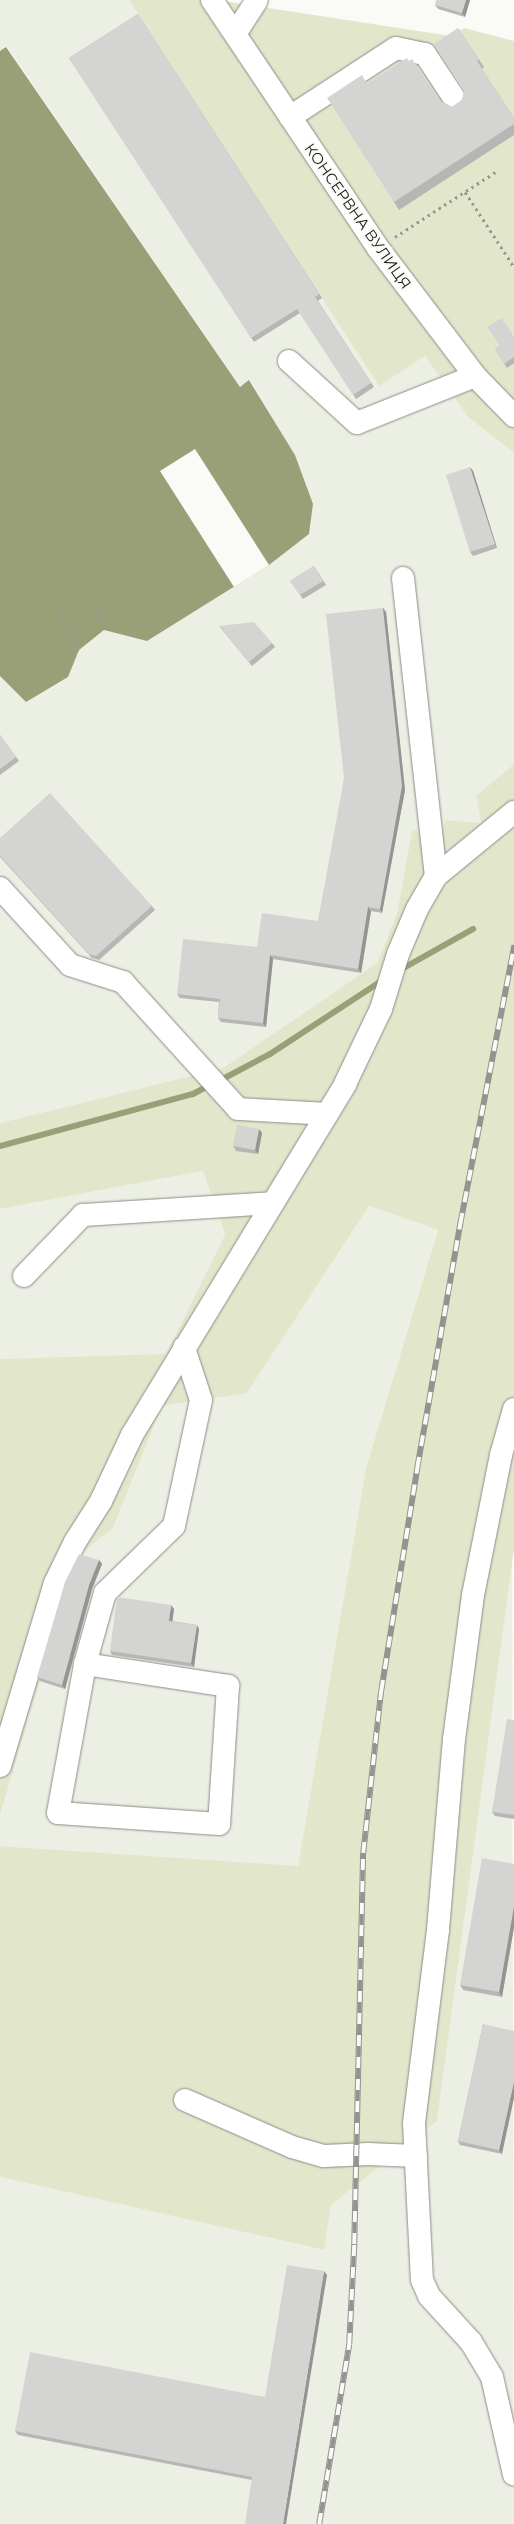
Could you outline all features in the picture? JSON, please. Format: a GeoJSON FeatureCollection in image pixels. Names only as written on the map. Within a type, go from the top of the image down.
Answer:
{"type":"FeatureCollection","features":[{"type":"Feature","properties":{"kind":"street"},"geometry":{"type":"LineString","coordinates":[[212,0],[235,34],[257,0]]}},
{"type":"Feature","properties":{"kind":"street","name":"КОНСЕРВНА ВУЛИЦЯ"},"geometry":{"type":"LineString","coordinates":[[228,0],[235,34],[378,248],[475,376],[514,416]]}},
{"type":"Feature","properties":{"kind":"street"},"geometry":{"type":"LineString","coordinates":[[290,117],[396,48],[425,54],[456,101]]}},
{"type":"Feature","properties":{"kind":"street"},"geometry":{"type":"LineString","coordinates":[[289,361],[357,423],[475,376]]}},
{"type":"Feature","properties":{"kind":"street"},"geometry":{"type":"LineString","coordinates":[[403,578],[436,876]]}},
{"type":"Feature","properties":{"kind":"street"},"geometry":{"type":"LineString","coordinates":[[0,1766],[55,1583],[75,1542],[101,1501],[145,1412],[327,1114],[367,1042],[381,1009],[398,954],[417,909],[436,876],[514,812]]}},
{"type":"Feature","properties":{"kind":"street"},"geometry":{"type":"LineString","coordinates":[[0,888],[70,965],[122,982],[238,1109],[327,1114]]}},
{"type":"Feature","properties":{"kind":"street"},"geometry":{"type":"LineString","coordinates":[[24,1276],[82,1215],[273,1203]]}},
{"type":"Feature","properties":{"kind":"street"},"geometry":{"type":"LineString","coordinates":[[85,1664],[228,1686],[219,1824],[58,1813],[85,1664],[105,1593],[174,1526],[201,1400],[184,1348]]}},
{"type":"Feature","properties":{"kind":"street"},"geometry":{"type":"LineString","coordinates":[[514,1409],[501,1455],[473,1595],[454,1739],[438,1930],[414,2124],[422,2280],[429,2296],[471,2342],[504,2384],[514,2475]]}},
{"type":"Feature","properties":{"kind":"street"},"geometry":{"type":"LineString","coordinates":[[185,2100],[292,2147],[324,2156],[368,2154],[416,2156]]}},
{"type":"Feature","properties":{"kind":"path"},"geometry":{"type":"LineString","coordinates":[[378,248],[497,171]]}},
{"type":"Feature","properties":{"kind":"path"},"geometry":{"type":"LineString","coordinates":[[465,192],[514,267]]}},
{"type":"Feature","properties":{"kind":"path"},"geometry":{"type":"LineString","coordinates":[[85,583],[104,630]]}},
{"type":"Feature","properties":{"kind":"path"},"geometry":{"type":"LineString","coordinates":[[53,597],[79,650]]}},
{"type":"Feature","properties":{"kind":"shaded area"},"geometry":{"type":"Polygon","coordinates":[[[0,0],[129,0],[379,385],[425,356],[468,417],[514,453],[514,764],[476,796],[481,823],[445,820],[442,835],[412,830],[397,913],[377,963],[223,1068],[0,1123],[0,676],[26,701],[68,677],[79,650],[104,630],[147,641],[269,565],[309,534],[313,504],[295,455],[250,380],[241,388],[7,47],[0,51],[0,0]]]}},
{"type":"Feature","properties":{"kind":"shaded area"},"geometry":{"type":"Polygon","coordinates":[[[129,0],[217,0],[451,36],[464,28],[514,41],[514,453],[468,417],[425,356],[379,386],[129,0]]]}},
{"type":"Feature","properties":{"kind":"shaded area"},"geometry":{"type":"Polygon","coordinates":[[[6,47],[240,387],[249,380],[295,455],[313,504],[309,534],[269,565],[147,641],[104,630],[79,650],[68,677],[26,702],[0,676],[0,51],[6,47]]]}},
{"type":"Feature","properties":{"kind":"shaded area"},"geometry":{"type":"Polygon","coordinates":[[[514,764],[514,1548],[437,2121],[331,2205],[324,2250],[0,2177],[0,1846],[298,1866],[366,1468],[438,1230],[369,1206],[247,1393],[162,1406],[113,1528],[77,1557],[0,1815],[0,1359],[166,1354],[225,1235],[203,1171],[0,1209],[0,1123],[223,1068],[377,963],[397,913],[412,830],[442,835],[445,820],[481,823],[476,796],[514,764]]]}},
{"type":"Feature","properties":{"kind":"shaded area"},"geometry":{"type":"Polygon","coordinates":[[[203,1171],[225,1236],[166,1355],[0,1359],[0,1209],[203,1171]]]}},
{"type":"Feature","properties":{"kind":"shaded area"},"geometry":{"type":"Polygon","coordinates":[[[369,1206],[438,1230],[366,1468],[298,1867],[0,1846],[0,1815],[77,1557],[113,1528],[162,1406],[247,1393],[369,1206]]]}},
{"type":"Feature","properties":{"kind":"shaded area"},"geometry":{"type":"Polygon","coordinates":[[[512,1548],[514,2524],[0,2524],[0,2177],[323,2250],[331,2205],[437,2121],[512,1548]]]}},
{"type":"Feature","properties":{"kind":"pier"},"geometry":{"type":"Polygon","coordinates":[[[195,449],[269,565],[234,587],[160,471],[195,449]]]}},
{"type":"Feature","properties":{"kind":"building"},"geometry":{"type":"Polygon","coordinates":[[[436,0],[466,0],[462,13],[435,5],[436,0]]]}},
{"type":"Feature","properties":{"kind":"building"},"geometry":{"type":"Polygon","coordinates":[[[138,14],[319,294],[315,297],[371,383],[353,395],[297,309],[251,338],[69,58],[138,14]]]}},
{"type":"Feature","properties":{"kind":"building"},"geometry":{"type":"Polygon","coordinates":[[[458,28],[514,118],[514,124],[394,202],[327,98],[362,75],[367,84],[407,58],[409,61],[412,59],[440,101],[452,107],[462,100],[464,92],[434,44],[458,28]]]}},
{"type":"Feature","properties":{"kind":"building"},"geometry":{"type":"Polygon","coordinates":[[[502,318],[514,337],[514,357],[504,364],[495,349],[500,346],[487,327],[502,318]]]}},
{"type":"Feature","properties":{"kind":"building"},"geometry":{"type":"Polygon","coordinates":[[[470,467],[495,544],[470,552],[446,475],[470,467]]]}},
{"type":"Feature","properties":{"kind":"building"},"geometry":{"type":"Polygon","coordinates":[[[314,566],[323,581],[300,595],[290,581],[314,566]]]}},
{"type":"Feature","properties":{"kind":"building"},"geometry":{"type":"Polygon","coordinates":[[[383,608],[402,786],[380,909],[368,907],[358,969],[270,955],[263,1023],[218,1018],[220,999],[177,994],[183,939],[257,947],[262,913],[318,921],[344,778],[326,614],[383,608]]]}},
{"type":"Feature","properties":{"kind":"building"},"geometry":{"type":"Polygon","coordinates":[[[254,622],[272,643],[249,662],[219,626],[254,622]]]}},
{"type":"Feature","properties":{"kind":"building"},"geometry":{"type":"Polygon","coordinates":[[[0,735],[16,757],[0,769],[0,735]]]}},
{"type":"Feature","properties":{"kind":"building"},"geometry":{"type":"Polygon","coordinates":[[[50,793],[152,906],[96,956],[89,954],[0,856],[0,838],[50,793]]]}},
{"type":"Feature","properties":{"kind":"building"},"geometry":{"type":"Polygon","coordinates":[[[237,1125],[259,1129],[255,1150],[233,1146],[237,1125]]]}},
{"type":"Feature","properties":{"kind":"building"},"geometry":{"type":"Polygon","coordinates":[[[79,1554],[99,1560],[89,1585],[62,1685],[37,1677],[65,1582],[79,1554]]]}},
{"type":"Feature","properties":{"kind":"building"},"geometry":{"type":"Polygon","coordinates":[[[117,1597],[171,1605],[169,1621],[197,1625],[191,1663],[110,1651],[117,1597]]]}},
{"type":"Feature","properties":{"kind":"building"},"geometry":{"type":"Polygon","coordinates":[[[507,1719],[514,1720],[514,1815],[492,1812],[507,1719]]]}},
{"type":"Feature","properties":{"kind":"building"},"geometry":{"type":"Polygon","coordinates":[[[482,1858],[514,1864],[514,1906],[499,1992],[460,1985],[482,1858]]]}},
{"type":"Feature","properties":{"kind":"building"},"geometry":{"type":"Polygon","coordinates":[[[483,2024],[514,2031],[514,2081],[499,2150],[458,2141],[483,2024]]]}},
{"type":"Feature","properties":{"kind":"building"},"geometry":{"type":"Polygon","coordinates":[[[287,2265],[324,2271],[283,2524],[245,2524],[252,2477],[15,2431],[30,2352],[265,2397],[287,2265]]]}},
{"type":"Feature","properties":{"kind":"waterway"},"geometry":{"type":"LineString","coordinates":[[400,970],[473,929]]}},
{"type":"Feature","properties":{"kind":"waterway"},"geometry":{"type":"LineString","coordinates":[[219,1081],[270,1054],[383,980]]}},
{"type":"Feature","properties":{"kind":"waterway"},"geometry":{"type":"LineString","coordinates":[[0,1146],[193,1094],[210,1085]]}},
{"type":"Feature","properties":{"kind":"railway"},"geometry":{"type":"LineString","coordinates":[[319,2524],[349,2344],[354,2244],[363,1853],[381,1691],[417,1468],[460,1224],[514,945]]}}]}
